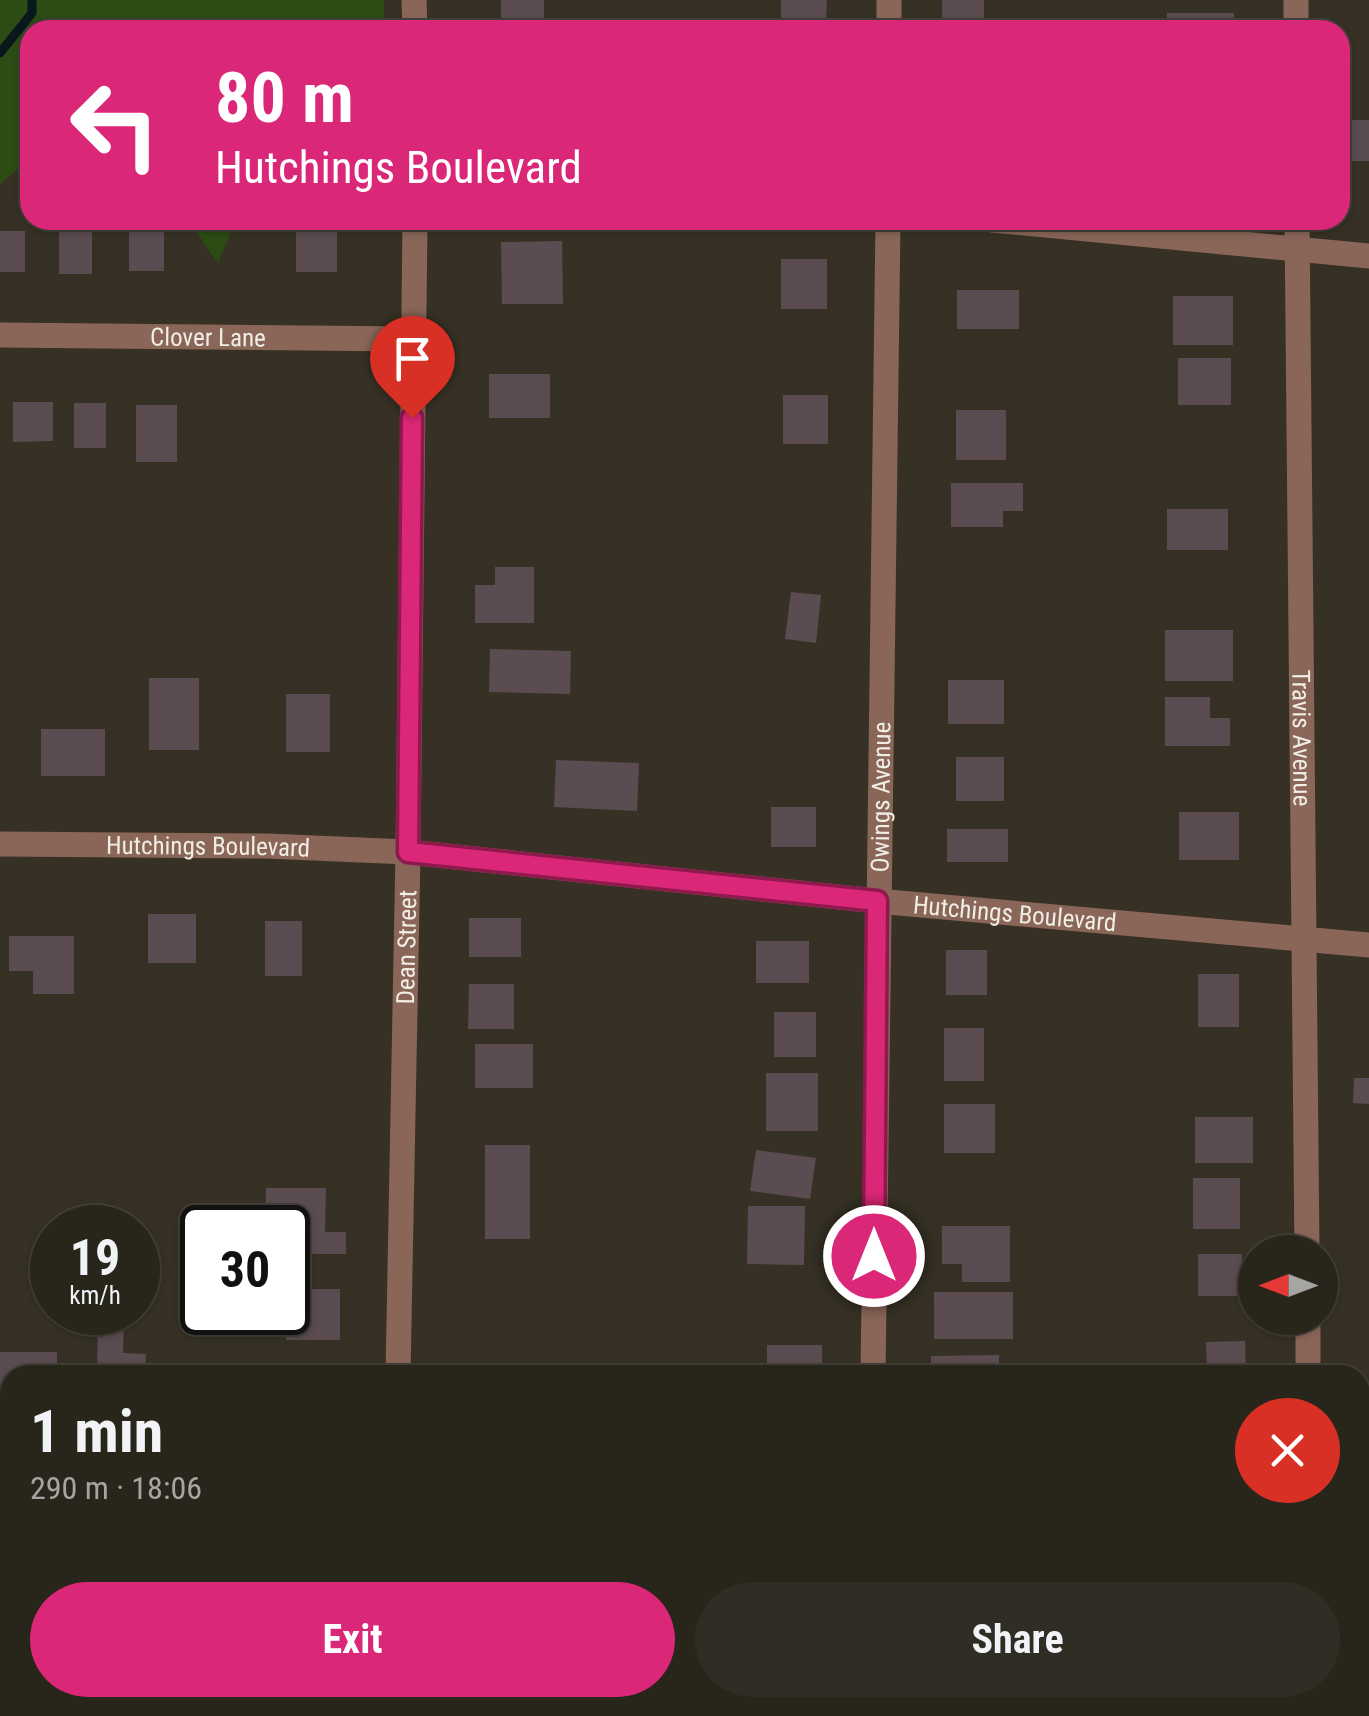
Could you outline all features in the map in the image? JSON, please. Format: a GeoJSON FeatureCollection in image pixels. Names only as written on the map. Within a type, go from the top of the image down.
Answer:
{"type":"FeatureCollection","features":[{"type":"Feature","properties":{"kind":"street","name":"Dean Street"},"geometry":{"type":"LineString","coordinates":[[398,1365],[415,230]]}},
{"type":"Feature","properties":{"kind":"street","name":"Owings Avenue"},"geometry":{"type":"LineString","coordinates":[[873,1365],[888,230]]}},
{"type":"Feature","properties":{"kind":"street"},"geometry":{"type":"LineString","coordinates":[[1098,230],[1369,256]]}},
{"type":"Feature","properties":{"kind":"street","name":"Travis Avenue"},"geometry":{"type":"LineString","coordinates":[[1297,230],[1307,1235]]}},
{"type":"Feature","properties":{"kind":"street","name":"Clover Lane"},"geometry":{"type":"LineString","coordinates":[[0,335],[412,338]]}},
{"type":"Feature","properties":{"kind":"street","name":"Hutchings Boulevard"},"geometry":{"type":"LineString","coordinates":[[0,844],[267,846],[408,852],[877,901],[1369,945]]}},
{"type":"Feature","properties":{"kind":"street"},"geometry":{"type":"LineString","coordinates":[[1308,1335],[1308,1365]]}},
{"type":"Feature","properties":{"kind":"green space"},"geometry":{"type":"Polygon","coordinates":[[[0,0],[384,0],[384,20],[20,20],[20,170],[0,184],[0,0]]]}},
{"type":"Feature","properties":{"kind":"green space"},"geometry":{"type":"Polygon","coordinates":[[[195,230],[232,230],[218,263],[195,230]]]}},
{"type":"Feature","properties":{"kind":"building"},"geometry":{"type":"Polygon","coordinates":[[[501,0],[544,0],[544,20],[501,20],[501,0]]]}},
{"type":"Feature","properties":{"kind":"building"},"geometry":{"type":"Polygon","coordinates":[[[781,0],[827,0],[826,20],[781,20],[781,0]]]}},
{"type":"Feature","properties":{"kind":"building"},"geometry":{"type":"Polygon","coordinates":[[[942,0],[984,0],[984,20],[942,20],[942,0]]]}},
{"type":"Feature","properties":{"kind":"building"},"geometry":{"type":"Polygon","coordinates":[[[1167,13],[1234,13],[1234,20],[1167,20],[1167,13]]]}},
{"type":"Feature","properties":{"kind":"building"},"geometry":{"type":"Polygon","coordinates":[[[1350,120],[1369,120],[1369,161],[1350,161],[1350,120]]]}},
{"type":"Feature","properties":{"kind":"building"},"geometry":{"type":"Polygon","coordinates":[[[59,230],[92,230],[92,274],[59,274],[59,230]]]}},
{"type":"Feature","properties":{"kind":"building"},"geometry":{"type":"Polygon","coordinates":[[[129,230],[164,230],[164,271],[129,271],[129,230]]]}},
{"type":"Feature","properties":{"kind":"building"},"geometry":{"type":"Polygon","coordinates":[[[337,230],[337,272],[296,272],[296,231],[274,231],[337,230]]]}},
{"type":"Feature","properties":{"kind":"building"},"geometry":{"type":"Polygon","coordinates":[[[0,231],[25,231],[25,272],[0,272],[0,231]]]}},
{"type":"Feature","properties":{"kind":"building"},"geometry":{"type":"Polygon","coordinates":[[[562,241],[563,304],[502,304],[501,242],[562,241]]]}},
{"type":"Feature","properties":{"kind":"building"},"geometry":{"type":"Polygon","coordinates":[[[781,259],[827,259],[827,309],[781,309],[781,259]]]}},
{"type":"Feature","properties":{"kind":"building"},"geometry":{"type":"Polygon","coordinates":[[[957,290],[1019,290],[1019,329],[957,329],[957,290]]]}},
{"type":"Feature","properties":{"kind":"building"},"geometry":{"type":"Polygon","coordinates":[[[1173,296],[1233,296],[1233,345],[1173,345],[1173,296]]]}},
{"type":"Feature","properties":{"kind":"building"},"geometry":{"type":"Polygon","coordinates":[[[1178,358],[1231,358],[1231,405],[1178,405],[1178,358]]]}},
{"type":"Feature","properties":{"kind":"building"},"geometry":{"type":"Polygon","coordinates":[[[489,374],[550,374],[550,418],[489,418],[489,374]]]}},
{"type":"Feature","properties":{"kind":"building"},"geometry":{"type":"Polygon","coordinates":[[[783,395],[828,395],[828,444],[783,444],[783,395]]]}},
{"type":"Feature","properties":{"kind":"building"},"geometry":{"type":"Polygon","coordinates":[[[13,402],[53,402],[53,441],[13,442],[13,402]]]}},
{"type":"Feature","properties":{"kind":"building"},"geometry":{"type":"Polygon","coordinates":[[[74,403],[106,403],[106,448],[74,448],[74,403]]]}},
{"type":"Feature","properties":{"kind":"building"},"geometry":{"type":"Polygon","coordinates":[[[136,405],[177,405],[177,462],[136,462],[136,405]]]}},
{"type":"Feature","properties":{"kind":"building"},"geometry":{"type":"Polygon","coordinates":[[[956,410],[1006,410],[1006,460],[956,460],[956,410]]]}},
{"type":"Feature","properties":{"kind":"building"},"geometry":{"type":"Polygon","coordinates":[[[951,483],[1023,483],[1023,511],[1003,511],[1003,527],[951,527],[951,483]]]}},
{"type":"Feature","properties":{"kind":"building"},"geometry":{"type":"Polygon","coordinates":[[[1167,509],[1228,509],[1228,550],[1167,550],[1167,509]]]}},
{"type":"Feature","properties":{"kind":"building"},"geometry":{"type":"Polygon","coordinates":[[[495,567],[534,567],[534,623],[475,623],[475,585],[495,585],[495,567]]]}},
{"type":"Feature","properties":{"kind":"building"},"geometry":{"type":"Polygon","coordinates":[[[791,592],[821,595],[816,643],[785,639],[791,592]]]}},
{"type":"Feature","properties":{"kind":"building"},"geometry":{"type":"Polygon","coordinates":[[[1165,630],[1233,630],[1233,681],[1165,681],[1165,630]]]}},
{"type":"Feature","properties":{"kind":"building"},"geometry":{"type":"Polygon","coordinates":[[[490,649],[571,651],[570,694],[489,692],[490,649]]]}},
{"type":"Feature","properties":{"kind":"building"},"geometry":{"type":"Polygon","coordinates":[[[149,678],[199,678],[199,750],[149,750],[149,678]]]}},
{"type":"Feature","properties":{"kind":"building"},"geometry":{"type":"Polygon","coordinates":[[[948,680],[1004,680],[1004,724],[948,724],[948,680]]]}},
{"type":"Feature","properties":{"kind":"building"},"geometry":{"type":"Polygon","coordinates":[[[286,694],[330,694],[330,752],[286,752],[286,694]]]}},
{"type":"Feature","properties":{"kind":"building"},"geometry":{"type":"Polygon","coordinates":[[[1165,697],[1210,697],[1210,718],[1230,718],[1230,746],[1165,746],[1165,697]]]}},
{"type":"Feature","properties":{"kind":"building"},"geometry":{"type":"Polygon","coordinates":[[[41,729],[105,729],[105,776],[41,776],[41,729]]]}},
{"type":"Feature","properties":{"kind":"building"},"geometry":{"type":"Polygon","coordinates":[[[956,757],[1004,757],[1004,801],[956,801],[956,757]]]}},
{"type":"Feature","properties":{"kind":"building"},"geometry":{"type":"Polygon","coordinates":[[[556,760],[639,763],[637,811],[554,807],[556,760]]]}},
{"type":"Feature","properties":{"kind":"building"},"geometry":{"type":"Polygon","coordinates":[[[771,807],[816,807],[816,847],[771,847],[771,807]]]}},
{"type":"Feature","properties":{"kind":"building"},"geometry":{"type":"Polygon","coordinates":[[[1179,812],[1239,812],[1239,860],[1179,860],[1179,812]]]}},
{"type":"Feature","properties":{"kind":"building"},"geometry":{"type":"Polygon","coordinates":[[[947,829],[1008,829],[1008,862],[947,862],[947,829]]]}},
{"type":"Feature","properties":{"kind":"building"},"geometry":{"type":"Polygon","coordinates":[[[148,914],[196,914],[196,963],[148,963],[148,914]]]}},
{"type":"Feature","properties":{"kind":"building"},"geometry":{"type":"Polygon","coordinates":[[[469,918],[521,918],[521,957],[469,957],[469,918]]]}},
{"type":"Feature","properties":{"kind":"building"},"geometry":{"type":"Polygon","coordinates":[[[265,921],[302,921],[302,976],[265,976],[265,921]]]}},
{"type":"Feature","properties":{"kind":"building"},"geometry":{"type":"Polygon","coordinates":[[[9,936],[74,936],[74,994],[33,994],[33,971],[9,971],[9,936]]]}},
{"type":"Feature","properties":{"kind":"building"},"geometry":{"type":"Polygon","coordinates":[[[756,941],[809,941],[809,983],[756,983],[756,941]]]}},
{"type":"Feature","properties":{"kind":"building"},"geometry":{"type":"Polygon","coordinates":[[[946,950],[987,950],[987,995],[946,995],[946,950]]]}},
{"type":"Feature","properties":{"kind":"building"},"geometry":{"type":"Polygon","coordinates":[[[1198,974],[1239,974],[1239,1027],[1198,1027],[1198,974]]]}},
{"type":"Feature","properties":{"kind":"building"},"geometry":{"type":"Polygon","coordinates":[[[469,984],[514,984],[514,1029],[468,1029],[469,984]]]}},
{"type":"Feature","properties":{"kind":"building"},"geometry":{"type":"Polygon","coordinates":[[[774,1012],[816,1012],[816,1057],[774,1057],[774,1012]]]}},
{"type":"Feature","properties":{"kind":"building"},"geometry":{"type":"Polygon","coordinates":[[[944,1028],[984,1028],[984,1081],[944,1081],[944,1028]]]}},
{"type":"Feature","properties":{"kind":"building"},"geometry":{"type":"Polygon","coordinates":[[[475,1044],[533,1044],[533,1088],[475,1088],[475,1044]]]}},
{"type":"Feature","properties":{"kind":"building"},"geometry":{"type":"Polygon","coordinates":[[[766,1073],[818,1073],[818,1131],[766,1131],[766,1073]]]}},
{"type":"Feature","properties":{"kind":"building"},"geometry":{"type":"Polygon","coordinates":[[[1354,1078],[1369,1078],[1369,1104],[1353,1103],[1354,1078]]]}},
{"type":"Feature","properties":{"kind":"building"},"geometry":{"type":"Polygon","coordinates":[[[944,1104],[995,1104],[995,1153],[944,1153],[944,1104]]]}},
{"type":"Feature","properties":{"kind":"building"},"geometry":{"type":"Polygon","coordinates":[[[1195,1117],[1253,1117],[1253,1163],[1195,1163],[1195,1117]]]}},
{"type":"Feature","properties":{"kind":"building"},"geometry":{"type":"Polygon","coordinates":[[[485,1145],[530,1145],[530,1239],[485,1239],[485,1145]]]}},
{"type":"Feature","properties":{"kind":"building"},"geometry":{"type":"Polygon","coordinates":[[[756,1150],[816,1158],[810,1199],[750,1191],[756,1150]]]}},
{"type":"Feature","properties":{"kind":"building"},"geometry":{"type":"Polygon","coordinates":[[[1193,1178],[1240,1178],[1240,1229],[1193,1229],[1193,1178]]]}},
{"type":"Feature","properties":{"kind":"building"},"geometry":{"type":"Polygon","coordinates":[[[266,1188],[326,1188],[325,1232],[346,1232],[346,1254],[310,1254],[310,1205],[266,1205],[266,1188]]]}},
{"type":"Feature","properties":{"kind":"building"},"geometry":{"type":"Polygon","coordinates":[[[748,1206],[805,1206],[804,1265],[747,1264],[748,1206]]]}},
{"type":"Feature","properties":{"kind":"building"},"geometry":{"type":"Polygon","coordinates":[[[942,1226],[1010,1226],[1010,1282],[962,1282],[962,1264],[942,1264],[942,1226]]]}},
{"type":"Feature","properties":{"kind":"building"},"geometry":{"type":"Polygon","coordinates":[[[1198,1254],[1238,1254],[1238,1296],[1198,1296],[1198,1254]]]}},
{"type":"Feature","properties":{"kind":"building"},"geometry":{"type":"Polygon","coordinates":[[[310,1289],[340,1289],[340,1340],[286,1340],[286,1335],[310,1335],[310,1289]]]}},
{"type":"Feature","properties":{"kind":"building"},"geometry":{"type":"Polygon","coordinates":[[[934,1292],[1013,1292],[1013,1339],[934,1339],[934,1292]]]}},
{"type":"Feature","properties":{"kind":"building"},"geometry":{"type":"Polygon","coordinates":[[[98,1335],[124,1335],[123,1353],[146,1354],[145,1365],[97,1365],[98,1335]]]}},
{"type":"Feature","properties":{"kind":"building"},"geometry":{"type":"Polygon","coordinates":[[[1245,1341],[1246,1365],[1207,1365],[1206,1342],[1245,1341]]]}},
{"type":"Feature","properties":{"kind":"building"},"geometry":{"type":"Polygon","coordinates":[[[767,1345],[822,1345],[822,1365],[767,1365],[767,1345]]]}},
{"type":"Feature","properties":{"kind":"building"},"geometry":{"type":"Polygon","coordinates":[[[0,1352],[57,1352],[57,1365],[0,1365],[0,1352]]]}},
{"type":"Feature","properties":{"kind":"building"},"geometry":{"type":"Polygon","coordinates":[[[999,1355],[999,1365],[931,1365],[931,1356],[999,1355]]]}},
{"type":"Feature","properties":{"kind":"waterway"},"geometry":{"type":"LineString","coordinates":[[26,20],[32,13],[32,0]]}},
{"type":"Feature","properties":{"kind":"waterway"},"geometry":{"type":"LineString","coordinates":[[0,53],[20,28]]}},
{"type":"Feature","properties":{"kind":"route"},"geometry":{"type":"LineString","coordinates":[[412,418],[408,852],[877,901],[874,1256]]}}]}
